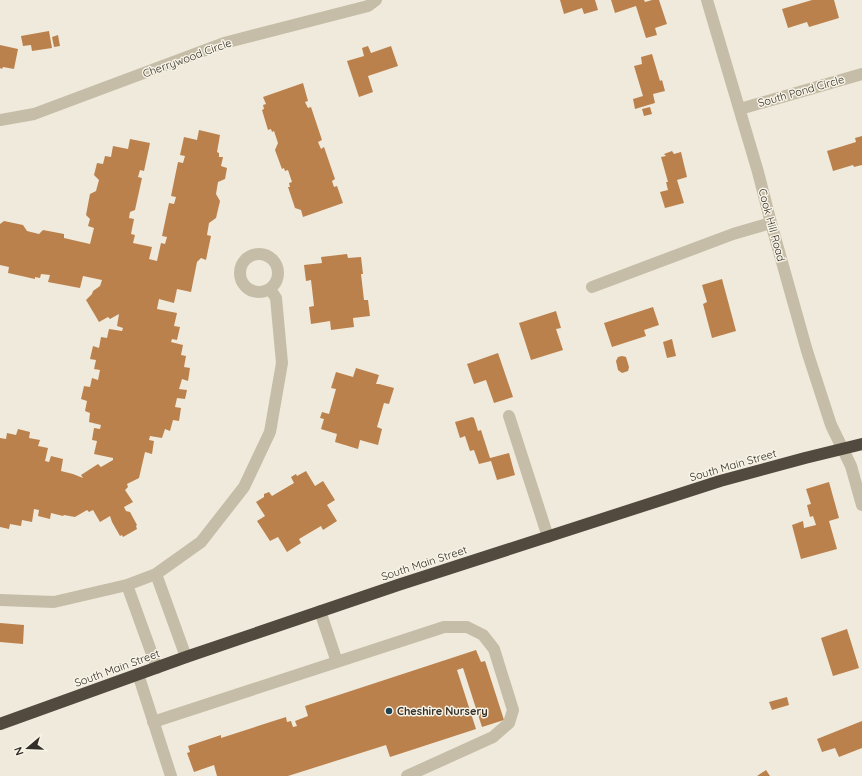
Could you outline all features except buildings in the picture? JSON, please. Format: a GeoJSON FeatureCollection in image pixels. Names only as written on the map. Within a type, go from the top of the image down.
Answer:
{"type":"FeatureCollection","features":[{"type":"Feature","properties":{"kind":"highway","name":"South Main Street"},"geometry":{"type":"LineString","coordinates":[[0,724],[186,657],[398,585],[720,481],[862,444]]}},
{"type":"Feature","properties":{"kind":"street","name":"Cherrywood Circle"},"geometry":{"type":"LineString","coordinates":[[0,120],[34,114],[224,43],[368,6],[376,0]]}},
{"type":"Feature","properties":{"kind":"street","name":"Cook Hill Road"},"geometry":{"type":"LineString","coordinates":[[707,0],[758,172],[807,351],[832,425],[859,484],[862,505]]}},
{"type":"Feature","properties":{"kind":"street","name":"South Pond Circle"},"geometry":{"type":"LineString","coordinates":[[740,109],[862,74]]}},
{"type":"Feature","properties":{"kind":"street"},"geometry":{"type":"LineString","coordinates":[[592,287],[733,234],[771,223]]}},
{"type":"Feature","properties":{"kind":"street"},"geometry":{"type":"LineString","coordinates":[[0,600],[54,602],[127,585],[156,574],[201,542],[244,487],[270,432],[282,363],[276,298],[270,289]]}},
{"type":"Feature","properties":{"kind":"street"},"geometry":{"type":"LineString","coordinates":[[509,416],[548,537]]}},
{"type":"Feature","properties":{"kind":"street"},"geometry":{"type":"LineString","coordinates":[[156,574],[186,657]]}},
{"type":"Feature","properties":{"kind":"street"},"geometry":{"type":"LineString","coordinates":[[127,585],[157,668]]}},
{"type":"Feature","properties":{"kind":"street"},"geometry":{"type":"LineString","coordinates":[[320,611],[337,662]]}},
{"type":"Feature","properties":{"kind":"street"},"geometry":{"type":"LineString","coordinates":[[153,722],[444,628],[467,627],[483,635],[494,649],[513,710],[509,723],[493,737],[407,776]]}},
{"type":"Feature","properties":{"kind":"street"},"geometry":{"type":"LineString","coordinates":[[138,674],[171,776]]}},
{"type":"Feature","properties":{"kind":"place","name":"Cheshire Nursery"},"geometry":{"type":"Point","coordinates":[389,711]}}]}
